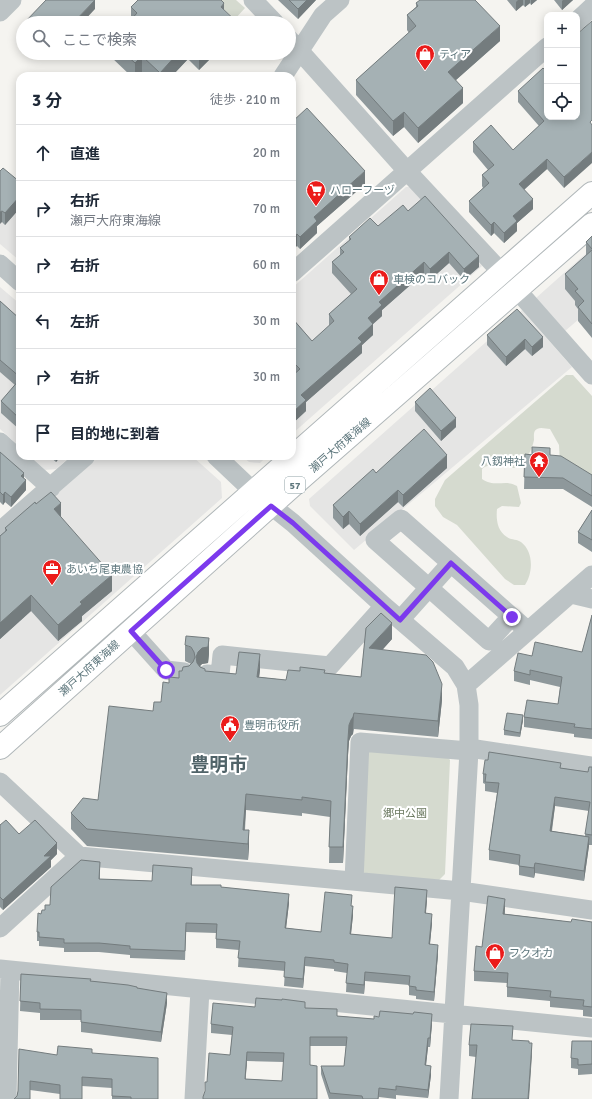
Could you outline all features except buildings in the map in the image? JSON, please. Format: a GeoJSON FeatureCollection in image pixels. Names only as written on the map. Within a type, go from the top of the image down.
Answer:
{"type":"FeatureCollection","features":[{"type":"Feature","properties":{"kind":"main road","name":"瀬戸大府東海線"},"geometry":{"type":"LineString","coordinates":[[296,455],[592,193]]}},
{"type":"Feature","properties":{"kind":"main road","name":"瀬戸大府東海線"},"geometry":{"type":"LineString","coordinates":[[0,748],[271,506],[592,224]]}},
{"type":"Feature","properties":{"kind":"main road","name":"瀬戸大府東海線"},"geometry":{"type":"LineString","coordinates":[[0,715],[290,460]]}},
{"type":"Feature","properties":{"kind":"street"},"geometry":{"type":"LineString","coordinates":[[0,12],[12,0]]}},
{"type":"Feature","properties":{"kind":"street"},"geometry":{"type":"LineString","coordinates":[[253,0],[268,16]]}},
{"type":"Feature","properties":{"kind":"street"},"geometry":{"type":"LineString","coordinates":[[296,43],[340,0]]}},
{"type":"Feature","properties":{"kind":"street"},"geometry":{"type":"LineString","coordinates":[[580,18],[592,7]]}},
{"type":"Feature","properties":{"kind":"street"},"geometry":{"type":"LineString","coordinates":[[296,47],[502,274]]}},
{"type":"Feature","properties":{"kind":"street"},"geometry":{"type":"LineString","coordinates":[[296,269],[546,48]]}},
{"type":"Feature","properties":{"kind":"street"},"geometry":{"type":"LineString","coordinates":[[284,72],[289,60]]}},
{"type":"Feature","properties":{"kind":"street"},"geometry":{"type":"LineString","coordinates":[[0,264],[16,278]]}},
{"type":"Feature","properties":{"kind":"street"},"geometry":{"type":"LineString","coordinates":[[517,290],[592,375]]}},
{"type":"Feature","properties":{"kind":"street"},"geometry":{"type":"LineString","coordinates":[[0,442],[16,457]]}},
{"type":"Feature","properties":{"kind":"street"},"geometry":{"type":"LineString","coordinates":[[20,460],[50,488]]}},
{"type":"Feature","properties":{"kind":"street"},"geometry":{"type":"LineString","coordinates":[[0,531],[82,460]]}},
{"type":"Feature","properties":{"kind":"street"},"geometry":{"type":"LineString","coordinates":[[220,460],[254,492],[293,523],[384,606],[455,667],[466,685],[469,705],[468,750],[449,1099]]}},
{"type":"Feature","properties":{"kind":"street"},"geometry":{"type":"LineString","coordinates":[[512,617],[489,642],[375,540],[401,519],[528,631]]}},
{"type":"Feature","properties":{"kind":"street"},"geometry":{"type":"LineString","coordinates":[[400,620],[451,563]]}},
{"type":"Feature","properties":{"kind":"street"},"geometry":{"type":"LineString","coordinates":[[466,685],[592,575]]}},
{"type":"Feature","properties":{"kind":"street"},"geometry":{"type":"LineString","coordinates":[[571,594],[592,599]]}},
{"type":"Feature","properties":{"kind":"street"},"geometry":{"type":"LineString","coordinates":[[207,674],[220,675],[222,655],[330,666],[384,606]]}},
{"type":"Feature","properties":{"kind":"street"},"geometry":{"type":"LineString","coordinates":[[131,631],[166,670],[184,672]]}},
{"type":"Feature","properties":{"kind":"street"},"geometry":{"type":"LineString","coordinates":[[354,881],[360,742],[468,750],[592,766]]}},
{"type":"Feature","properties":{"kind":"street"},"geometry":{"type":"LineString","coordinates":[[0,782],[79,856],[461,891],[592,910]]}},
{"type":"Feature","properties":{"kind":"street"},"geometry":{"type":"LineString","coordinates":[[0,928],[79,856]]}},
{"type":"Feature","properties":{"kind":"street"},"geometry":{"type":"LineString","coordinates":[[7,1099],[5,970],[592,1028]]}},
{"type":"Feature","properties":{"kind":"street"},"geometry":{"type":"LineString","coordinates":[[194,1099],[200,990]]}},
{"type":"Feature","properties":{"kind":"shaded area"},"geometry":{"type":"Polygon","coordinates":[[[0,171],[16,185],[16,258],[0,244],[0,171]]]}},
{"type":"Feature","properties":{"kind":"shaded area"},"geometry":{"type":"Polygon","coordinates":[[[406,187],[412,187],[482,266],[296,430],[296,284],[406,187]]]}},
{"type":"Feature","properties":{"kind":"shaded area"},"geometry":{"type":"Polygon","coordinates":[[[592,248],[592,308],[565,331],[536,298],[592,248]]]}},
{"type":"Feature","properties":{"kind":"shaded area"},"geometry":{"type":"Polygon","coordinates":[[[0,287],[16,301],[16,443],[0,429],[0,287]]]}},
{"type":"Feature","properties":{"kind":"shaded area"},"geometry":{"type":"Polygon","coordinates":[[[522,310],[572,367],[354,550],[310,506],[309,499],[522,310]]]}},
{"type":"Feature","properties":{"kind":"shaded area"},"geometry":{"type":"Polygon","coordinates":[[[34,460],[66,460],[56,469],[45,470],[34,460]]]}},
{"type":"Feature","properties":{"kind":"shaded area"},"geometry":{"type":"Polygon","coordinates":[[[95,460],[196,460],[221,482],[222,498],[0,695],[0,544],[95,460]]]}},
{"type":"Feature","properties":{"kind":"shaded area"},"geometry":{"type":"Polygon","coordinates":[[[247,460],[263,460],[260,463],[249,462],[247,460]]]}},
{"type":"Feature","properties":{"kind":"green space"},"geometry":{"type":"Polygon","coordinates":[[[213,0],[236,0],[245,8],[238,16],[232,16],[213,0]]]}},
{"type":"Feature","properties":{"kind":"green space"},"geometry":{"type":"Polygon","coordinates":[[[566,375],[573,375],[592,396],[592,483],[560,465],[559,445],[550,429],[540,428],[535,431],[533,444],[530,451],[519,468],[498,464],[482,469],[482,479],[487,482],[509,483],[517,486],[521,503],[519,507],[502,506],[497,509],[497,521],[501,532],[509,538],[521,542],[528,551],[530,557],[531,569],[528,580],[525,585],[514,585],[505,579],[457,525],[443,517],[435,506],[435,499],[445,480],[566,375]]]}},
{"type":"Feature","properties":{"kind":"green space","name":"郷中公園"},"geometry":{"type":"Polygon","coordinates":[[[374,749],[445,754],[450,760],[445,874],[439,880],[364,875],[360,865],[365,753],[374,749]]]}},
{"type":"Feature","properties":{"kind":"place","name":"ティア"},"geometry":{"type":"Point","coordinates":[425,71]}},
{"type":"Feature","properties":{"kind":"place","name":"ハローフーヅ"},"geometry":{"type":"Point","coordinates":[316,207]}},
{"type":"Feature","properties":{"kind":"place","name":"車検のコバック"},"geometry":{"type":"Point","coordinates":[379,296]}},
{"type":"Feature","properties":{"kind":"place","name":"八釼神社"},"geometry":{"type":"Point","coordinates":[539,478]}},
{"type":"Feature","properties":{"kind":"place","name":"あいち尾東農協"},"geometry":{"type":"Point","coordinates":[52,586]}},
{"type":"Feature","properties":{"kind":"place","name":"豊明市役所"},"geometry":{"type":"Point","coordinates":[230,742]}},
{"type":"Feature","properties":{"kind":"place","name":"フクオカ"},"geometry":{"type":"Point","coordinates":[495,970]}},
{"type":"Feature","properties":{"kind":"district","name":"豊明市"},"geometry":{"type":"Point","coordinates":[219,764]}},
{"type":"Feature","properties":{"kind":"route"},"geometry":{"type":"LineString","coordinates":[[166,670],[131,631],[271,506],[293,523],[400,620],[451,563],[512,617]]}}]}
